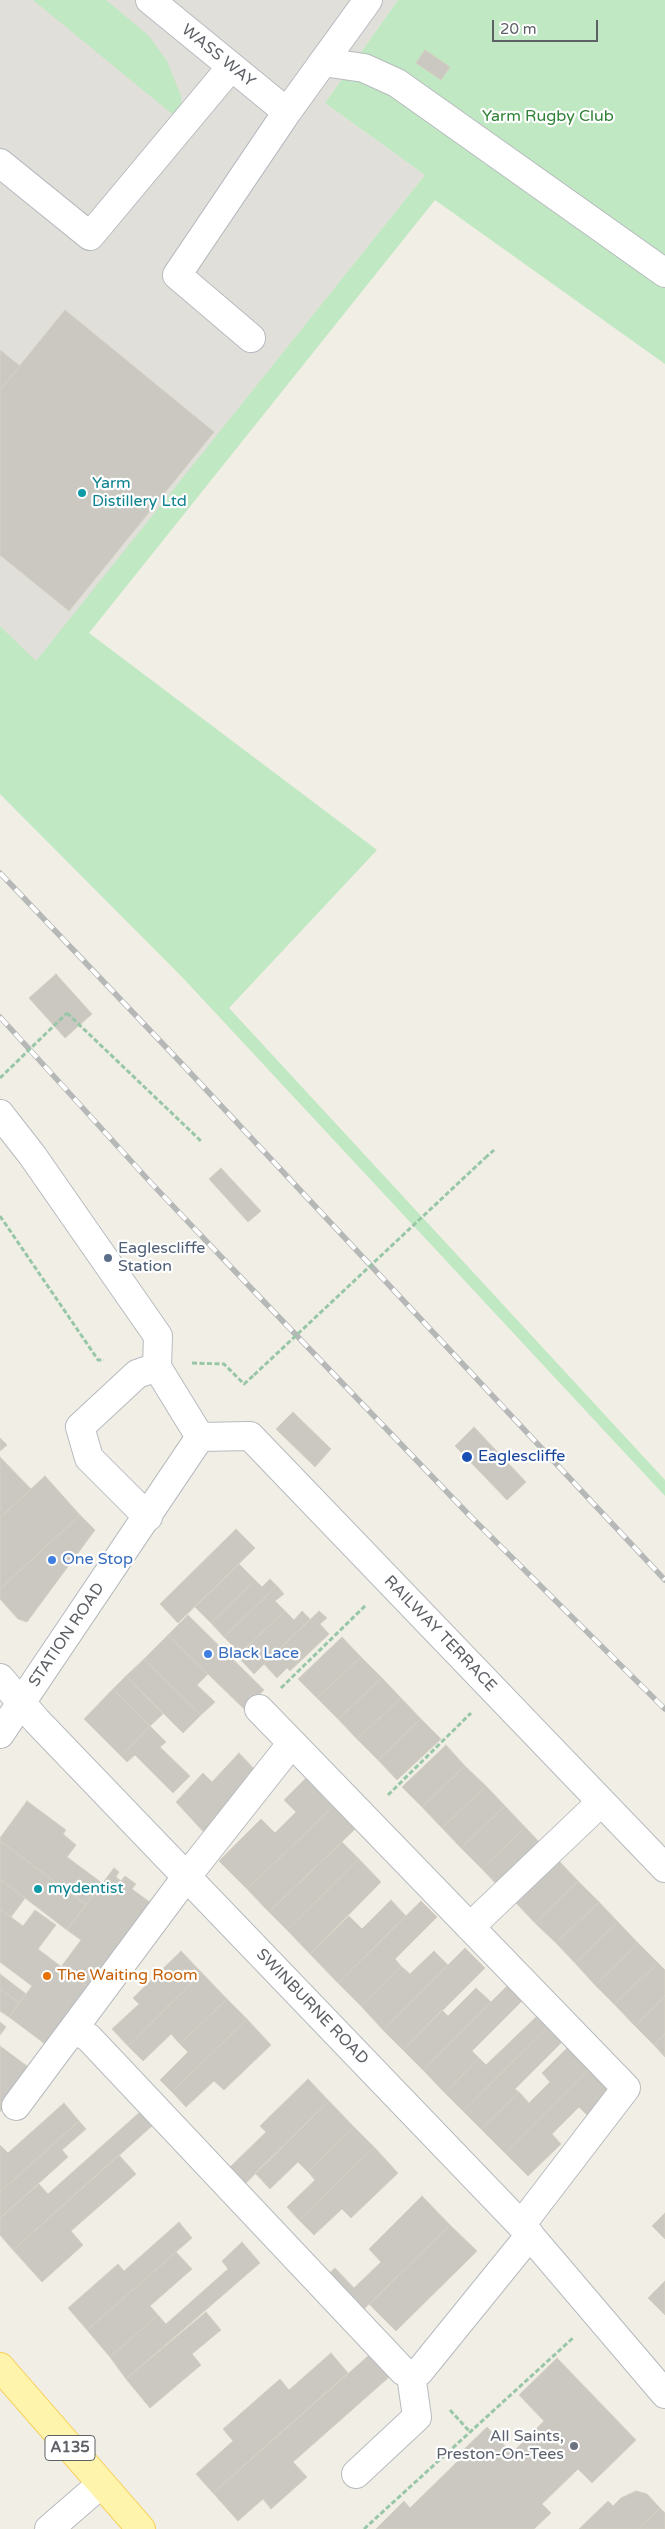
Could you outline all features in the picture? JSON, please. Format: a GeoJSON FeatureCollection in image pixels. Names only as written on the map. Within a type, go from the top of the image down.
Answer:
{"type":"FeatureCollection","features":[{"type":"Feature","properties":{"kind":"main road","name":"A135"},"geometry":{"type":"LineString","coordinates":[[0,2367],[141,2529]]}},
{"type":"Feature","properties":{"kind":"street","name":"WASS WAY"},"geometry":{"type":"LineString","coordinates":[[150,0],[286,112]]}},
{"type":"Feature","properties":{"kind":"street"},"geometry":{"type":"LineString","coordinates":[[251,338],[177,275],[286,112],[368,0]]}},
{"type":"Feature","properties":{"kind":"street"},"geometry":{"type":"LineString","coordinates":[[323,62],[364,68],[397,83],[665,273]]}},
{"type":"Feature","properties":{"kind":"street"},"geometry":{"type":"LineString","coordinates":[[0,163],[90,236],[231,67]]}},
{"type":"Feature","properties":{"kind":"street"},"geometry":{"type":"LineString","coordinates":[[0,1114],[32,1155],[158,1336],[157,1367],[200,1437]]}},
{"type":"Feature","properties":{"kind":"street"},"geometry":{"type":"LineString","coordinates":[[148,1517],[89,1458],[80,1427],[137,1374],[157,1367]]}},
{"type":"Feature","properties":{"kind":"street","name":"RAILWAY TERRACE"},"geometry":{"type":"LineString","coordinates":[[200,1437],[250,1436],[665,1868]]}},
{"type":"Feature","properties":{"kind":"street","name":"STATION ROAD"},"geometry":{"type":"LineString","coordinates":[[0,1734],[148,1517],[200,1437]]}},
{"type":"Feature","properties":{"kind":"street","name":"SWINBURNE ROAD"},"geometry":{"type":"LineString","coordinates":[[0,1678],[21,1703],[525,2230],[588,2324],[665,2394]]}},
{"type":"Feature","properties":{"kind":"street"},"geometry":{"type":"LineString","coordinates":[[74,2028],[89,2038],[403,2371],[411,2375],[419,2372],[525,2230],[626,2088],[259,1709]]}},
{"type":"Feature","properties":{"kind":"street"},"geometry":{"type":"LineString","coordinates":[[16,2106],[187,1876],[292,1742]]}},
{"type":"Feature","properties":{"kind":"street"},"geometry":{"type":"LineString","coordinates":[[470,1927],[601,1802]]}},
{"type":"Feature","properties":{"kind":"street"},"geometry":{"type":"LineString","coordinates":[[356,2474],[416,2417],[411,2375]]}},
{"type":"Feature","properties":{"kind":"street"},"geometry":{"type":"LineString","coordinates":[[49,2529],[101,2484]]}},
{"type":"Feature","properties":{"kind":"path"},"geometry":{"type":"LineString","coordinates":[[0,1078],[67,1014],[202,1142]]}},
{"type":"Feature","properties":{"kind":"path"},"geometry":{"type":"LineString","coordinates":[[224,1364],[244,1384],[494,1150]]}},
{"type":"Feature","properties":{"kind":"path"},"geometry":{"type":"LineString","coordinates":[[0,1216],[92,1351]]}},
{"type":"Feature","properties":{"kind":"path"},"geometry":{"type":"LineString","coordinates":[[259,1709],[390,1582]]}},
{"type":"Feature","properties":{"kind":"path"},"geometry":{"type":"LineString","coordinates":[[364,1818],[494,1690]]}},
{"type":"Feature","properties":{"kind":"path"},"geometry":{"type":"LineString","coordinates":[[364,2529],[588,2324]]}},
{"type":"Feature","properties":{"kind":"shaded area"},"geometry":{"type":"Polygon","coordinates":[[[0,0],[398,0],[325,103],[425,175],[36,662],[0,626],[0,0]]]}},
{"type":"Feature","properties":{"kind":"green space"},"geometry":{"type":"Polygon","coordinates":[[[33,0],[106,0],[149,36],[167,61],[181,96],[182,110],[177,118],[33,0]]]}},
{"type":"Feature","properties":{"kind":"green space","name":"Yarm Rugby Club"},"geometry":{"type":"Polygon","coordinates":[[[398,0],[665,0],[665,364],[435,200],[89,633],[377,850],[229,1008],[665,1480],[665,1496],[183,978],[0,794],[0,626],[36,661],[425,175],[325,103],[398,0]]]}},
{"type":"Feature","properties":{"kind":"building"},"geometry":{"type":"Polygon","coordinates":[[[425,50],[450,67],[441,80],[416,63],[425,50]]]}},
{"type":"Feature","properties":{"kind":"building","name":"Yarm Distillery Ltd"},"geometry":{"type":"Polygon","coordinates":[[[65,310],[214,432],[69,611],[0,555],[0,390],[65,310]]]}},
{"type":"Feature","properties":{"kind":"building"},"geometry":{"type":"Polygon","coordinates":[[[0,350],[20,366],[0,390],[0,350]]]}},
{"type":"Feature","properties":{"kind":"building"},"geometry":{"type":"Polygon","coordinates":[[[56,974],[92,1014],[65,1038],[29,998],[56,974]]]}},
{"type":"Feature","properties":{"kind":"building"},"geometry":{"type":"Polygon","coordinates":[[[221,1168],[261,1211],[248,1222],[209,1179],[221,1168]]]}},
{"type":"Feature","properties":{"kind":"building"},"geometry":{"type":"Polygon","coordinates":[[[293,1412],[331,1449],[315,1467],[276,1429],[293,1412]]]}},
{"type":"Feature","properties":{"kind":"building"},"geometry":{"type":"Polygon","coordinates":[[[474,1427],[526,1482],[507,1500],[455,1446],[474,1427]]]}},
{"type":"Feature","properties":{"kind":"building"},"geometry":{"type":"Polygon","coordinates":[[[0,1438],[7,1445],[0,1451],[0,1438]]]}},
{"type":"Feature","properties":{"kind":"building"},"geometry":{"type":"Polygon","coordinates":[[[0,1457],[31,1489],[0,1518],[0,1457]]]}},
{"type":"Feature","properties":{"kind":"building"},"geometry":{"type":"Polygon","coordinates":[[[45,1476],[80,1515],[0,1589],[0,1518],[45,1476]]]}},
{"type":"Feature","properties":{"kind":"building","name":"One Stop"},"geometry":{"type":"Polygon","coordinates":[[[80,1515],[95,1530],[27,1622],[18,1619],[0,1599],[0,1589],[80,1515]]]}},
{"type":"Feature","properties":{"kind":"building"},"geometry":{"type":"Polygon","coordinates":[[[236,1529],[255,1548],[178,1623],[160,1604],[236,1529]]]}},
{"type":"Feature","properties":{"kind":"building"},"geometry":{"type":"Polygon","coordinates":[[[239,1564],[255,1580],[211,1623],[195,1607],[239,1564]]]}},
{"type":"Feature","properties":{"kind":"building"},"geometry":{"type":"Polygon","coordinates":[[[270,1579],[277,1586],[224,1637],[211,1623],[255,1580],[262,1587],[270,1579]]]}},
{"type":"Feature","properties":{"kind":"building"},"geometry":{"type":"Polygon","coordinates":[[[277,1586],[284,1594],[275,1601],[285,1611],[240,1653],[224,1637],[277,1586]]]}},
{"type":"Feature","properties":{"kind":"building"},"geometry":{"type":"Polygon","coordinates":[[[285,1611],[294,1620],[302,1611],[310,1619],[254,1674],[237,1656],[285,1611]]]}},
{"type":"Feature","properties":{"kind":"building"},"geometry":{"type":"Polygon","coordinates":[[[319,1611],[327,1618],[320,1624],[329,1634],[290,1671],[287,1668],[277,1678],[264,1664],[319,1611]]]}},
{"type":"Feature","properties":{"kind":"building","name":"Black Lace"},"geometry":{"type":"Polygon","coordinates":[[[188,1615],[264,1690],[244,1709],[168,1635],[188,1615]]]}},
{"type":"Feature","properties":{"kind":"building"},"geometry":{"type":"Polygon","coordinates":[[[168,1635],[208,1674],[197,1685],[215,1702],[201,1715],[144,1659],[168,1635]]]}},
{"type":"Feature","properties":{"kind":"building"},"geometry":{"type":"Polygon","coordinates":[[[342,1637],[361,1657],[317,1698],[298,1679],[342,1637]]]}},
{"type":"Feature","properties":{"kind":"building"},"geometry":{"type":"Polygon","coordinates":[[[361,1657],[382,1678],[338,1719],[317,1698],[361,1657]]]}},
{"type":"Feature","properties":{"kind":"building"},"geometry":{"type":"Polygon","coordinates":[[[144,1659],[201,1715],[183,1733],[126,1676],[144,1659]]]}},
{"type":"Feature","properties":{"kind":"building"},"geometry":{"type":"Polygon","coordinates":[[[126,1676],[163,1714],[150,1726],[113,1689],[126,1676]]]}},
{"type":"Feature","properties":{"kind":"building"},"geometry":{"type":"Polygon","coordinates":[[[382,1678],[401,1698],[357,1739],[338,1719],[382,1678]]]}},
{"type":"Feature","properties":{"kind":"building"},"geometry":{"type":"Polygon","coordinates":[[[113,1689],[150,1726],[121,1756],[84,1719],[113,1689]]]}},
{"type":"Feature","properties":{"kind":"building"},"geometry":{"type":"Polygon","coordinates":[[[401,1698],[421,1719],[378,1760],[357,1739],[401,1698]]]}},
{"type":"Feature","properties":{"kind":"building"},"geometry":{"type":"Polygon","coordinates":[[[421,1719],[441,1739],[397,1780],[378,1760],[421,1719]]]}},
{"type":"Feature","properties":{"kind":"building"},"geometry":{"type":"Polygon","coordinates":[[[150,1726],[166,1742],[160,1747],[190,1776],[173,1793],[135,1755],[127,1762],[121,1756],[150,1726]]]}},
{"type":"Feature","properties":{"kind":"building"},"geometry":{"type":"Polygon","coordinates":[[[446,1745],[465,1766],[422,1807],[402,1787],[446,1745]]]}},
{"type":"Feature","properties":{"kind":"building"},"geometry":{"type":"Polygon","coordinates":[[[239,1753],[259,1774],[209,1838],[176,1802],[203,1773],[212,1782],[239,1753]]]}},
{"type":"Feature","properties":{"kind":"building"},"geometry":{"type":"Polygon","coordinates":[[[465,1766],[486,1786],[442,1828],[422,1807],[465,1766]]]}},
{"type":"Feature","properties":{"kind":"building"},"geometry":{"type":"Polygon","coordinates":[[[306,1778],[333,1807],[247,1889],[219,1861],[261,1819],[275,1833],[296,1812],[284,1800],[306,1778]]]}},
{"type":"Feature","properties":{"kind":"building"},"geometry":{"type":"Polygon","coordinates":[[[486,1786],[505,1806],[461,1848],[442,1828],[486,1786]]]}},
{"type":"Feature","properties":{"kind":"building"},"geometry":{"type":"Polygon","coordinates":[[[27,1801],[66,1830],[63,1834],[76,1845],[67,1857],[102,1883],[86,1905],[0,1841],[0,1838],[27,1801]]]}},
{"type":"Feature","properties":{"kind":"building"},"geometry":{"type":"Polygon","coordinates":[[[505,1806],[525,1827],[482,1869],[461,1848],[505,1806]]]}},
{"type":"Feature","properties":{"kind":"building"},"geometry":{"type":"Polygon","coordinates":[[[333,1807],[355,1829],[269,1912],[247,1889],[333,1807]]]}},
{"type":"Feature","properties":{"kind":"building"},"geometry":{"type":"Polygon","coordinates":[[[525,1827],[544,1847],[501,1889],[482,1869],[525,1827]]]}},
{"type":"Feature","properties":{"kind":"building","name":"mydentist"},"geometry":{"type":"Polygon","coordinates":[[[0,1841],[86,1905],[67,1930],[0,1879],[0,1841]]]}},
{"type":"Feature","properties":{"kind":"building"},"geometry":{"type":"Polygon","coordinates":[[[342,1842],[359,1859],[287,1930],[269,1912],[342,1842]]]}},
{"type":"Feature","properties":{"kind":"building"},"geometry":{"type":"Polygon","coordinates":[[[359,1859],[381,1882],[310,1954],[287,1930],[359,1859]]]}},
{"type":"Feature","properties":{"kind":"building"},"geometry":{"type":"Polygon","coordinates":[[[559,1861],[578,1881],[535,1923],[516,1903],[559,1861]]]}},
{"type":"Feature","properties":{"kind":"building"},"geometry":{"type":"Polygon","coordinates":[[[114,1868],[119,1872],[116,1877],[121,1881],[125,1876],[136,1884],[132,1889],[155,1906],[92,1990],[61,1967],[81,1940],[67,1930],[114,1868]]]}},
{"type":"Feature","properties":{"kind":"building"},"geometry":{"type":"Polygon","coordinates":[[[0,1879],[25,1898],[11,1917],[0,1909],[0,1879]]]}},
{"type":"Feature","properties":{"kind":"building"},"geometry":{"type":"Polygon","coordinates":[[[578,1881],[599,1902],[556,1943],[535,1923],[578,1881]]]}},
{"type":"Feature","properties":{"kind":"building"},"geometry":{"type":"Polygon","coordinates":[[[391,1900],[406,1916],[338,1983],[310,1954],[349,1916],[362,1929],[391,1900]]]}},
{"type":"Feature","properties":{"kind":"building"},"geometry":{"type":"Polygon","coordinates":[[[421,1901],[437,1917],[395,1959],[401,1966],[361,2006],[338,1983],[421,1901]]]}},
{"type":"Feature","properties":{"kind":"building"},"geometry":{"type":"Polygon","coordinates":[[[599,1902],[618,1922],[575,1963],[556,1943],[599,1902]]]}},
{"type":"Feature","properties":{"kind":"building","name":"The Waiting Room"},"geometry":{"type":"Polygon","coordinates":[[[0,1909],[23,1926],[35,1910],[56,1925],[38,1949],[92,1990],[49,2047],[9,2017],[32,1986],[0,1962],[0,1909]]]}},
{"type":"Feature","properties":{"kind":"building"},"geometry":{"type":"Polygon","coordinates":[[[618,1922],[638,1943],[595,1985],[575,1963],[618,1922]]]}},
{"type":"Feature","properties":{"kind":"building"},"geometry":{"type":"Polygon","coordinates":[[[638,1943],[658,1963],[614,2004],[595,1985],[638,1943]]]}},
{"type":"Feature","properties":{"kind":"building"},"geometry":{"type":"Polygon","coordinates":[[[465,1948],[485,1968],[403,2050],[383,2030],[465,1948]]]}},
{"type":"Feature","properties":{"kind":"building"},"geometry":{"type":"Polygon","coordinates":[[[181,1951],[202,1973],[128,2046],[112,2029],[139,2004],[133,1998],[181,1951]]]}},
{"type":"Feature","properties":{"kind":"building"},"geometry":{"type":"Polygon","coordinates":[[[434,1951],[448,1965],[383,2030],[361,2006],[401,1966],[410,1974],[434,1951]]]}},
{"type":"Feature","properties":{"kind":"building"},"geometry":{"type":"Polygon","coordinates":[[[658,1963],[665,1970],[665,1996],[635,2026],[614,2004],[658,1963]]]}},
{"type":"Feature","properties":{"kind":"building"},"geometry":{"type":"Polygon","coordinates":[[[202,1973],[227,1999],[180,2044],[171,2034],[143,2061],[128,2046],[202,1973]]]}},
{"type":"Feature","properties":{"kind":"building"},"geometry":{"type":"Polygon","coordinates":[[[0,1974],[26,1994],[19,2003],[0,1989],[0,1974]]]}},
{"type":"Feature","properties":{"kind":"building"},"geometry":{"type":"Polygon","coordinates":[[[507,1986],[522,2001],[472,2051],[479,2058],[445,2093],[423,2070],[507,1986]]]}},
{"type":"Feature","properties":{"kind":"building"},"geometry":{"type":"Polygon","coordinates":[[[476,1988],[491,2002],[423,2070],[403,2050],[442,2010],[448,2016],[476,1988]]]}},
{"type":"Feature","properties":{"kind":"building"},"geometry":{"type":"Polygon","coordinates":[[[0,1989],[19,2003],[9,2017],[0,2011],[0,1989]]]}},
{"type":"Feature","properties":{"kind":"building"},"geometry":{"type":"Polygon","coordinates":[[[665,1996],[665,2034],[654,2045],[635,2026],[665,1996]]]}},
{"type":"Feature","properties":{"kind":"building"},"geometry":{"type":"Polygon","coordinates":[[[227,1999],[247,2019],[172,2092],[160,2080],[188,2052],[180,2044],[227,1999]]]}},
{"type":"Feature","properties":{"kind":"building"},"geometry":{"type":"Polygon","coordinates":[[[537,2016],[548,2027],[463,2111],[445,2093],[479,2058],[486,2065],[537,2016]]]}},
{"type":"Feature","properties":{"kind":"building"},"geometry":{"type":"Polygon","coordinates":[[[247,2019],[271,2045],[224,2090],[214,2081],[186,2107],[172,2092],[247,2019]]]}},
{"type":"Feature","properties":{"kind":"building"},"geometry":{"type":"Polygon","coordinates":[[[0,2022],[6,2027],[0,2035],[0,2022]]]}},
{"type":"Feature","properties":{"kind":"building"},"geometry":{"type":"Polygon","coordinates":[[[548,2027],[562,2042],[515,2089],[519,2092],[481,2129],[463,2111],[548,2027]]]}},
{"type":"Feature","properties":{"kind":"building"},"geometry":{"type":"Polygon","coordinates":[[[665,2034],[665,2057],[654,2045],[665,2034]]]}},
{"type":"Feature","properties":{"kind":"building"},"geometry":{"type":"Polygon","coordinates":[[[0,2046],[31,2069],[0,2112],[0,2046]]]}},
{"type":"Feature","properties":{"kind":"building"},"geometry":{"type":"Polygon","coordinates":[[[568,2047],[589,2069],[505,2153],[481,2129],[519,2092],[529,2103],[550,2082],[542,2073],[568,2047]]]}},
{"type":"Feature","properties":{"kind":"building"},"geometry":{"type":"Polygon","coordinates":[[[589,2069],[614,2094],[590,2118],[579,2107],[552,2134],[561,2144],[528,2176],[505,2153],[589,2069]]]}},
{"type":"Feature","properties":{"kind":"building"},"geometry":{"type":"Polygon","coordinates":[[[308,2079],[329,2101],[242,2187],[226,2171],[266,2132],[260,2126],[308,2079]]]}},
{"type":"Feature","properties":{"kind":"building"},"geometry":{"type":"Polygon","coordinates":[[[329,2101],[354,2127],[308,2172],[298,2162],[270,2189],[255,2173],[329,2101]]]}},
{"type":"Feature","properties":{"kind":"building"},"geometry":{"type":"Polygon","coordinates":[[[64,2103],[79,2121],[0,2192],[0,2145],[8,2153],[64,2103]]]}},
{"type":"Feature","properties":{"kind":"building"},"geometry":{"type":"Polygon","coordinates":[[[140,2112],[152,2126],[13,2250],[0,2235],[0,2218],[39,2184],[48,2194],[140,2112]]]}},
{"type":"Feature","properties":{"kind":"building"},"geometry":{"type":"Polygon","coordinates":[[[79,2121],[86,2129],[62,2150],[68,2157],[0,2218],[0,2192],[79,2121]]]}},
{"type":"Feature","properties":{"kind":"building"},"geometry":{"type":"Polygon","coordinates":[[[354,2127],[374,2147],[299,2220],[287,2207],[315,2180],[308,2172],[354,2127]]]}},
{"type":"Feature","properties":{"kind":"building"},"geometry":{"type":"Polygon","coordinates":[[[374,2147],[398,2173],[351,2218],[342,2209],[314,2235],[299,2220],[374,2147]]]}},
{"type":"Feature","properties":{"kind":"building"},"geometry":{"type":"Polygon","coordinates":[[[119,2155],[136,2174],[71,2231],[83,2245],[42,2282],[13,2250],[119,2155]]]}},
{"type":"Feature","properties":{"kind":"building"},"geometry":{"type":"Polygon","coordinates":[[[422,2196],[450,2225],[358,2315],[323,2279],[335,2268],[354,2288],[381,2262],[369,2249],[422,2196]]]}},
{"type":"Feature","properties":{"kind":"building"},"geometry":{"type":"Polygon","coordinates":[[[665,2213],[665,2239],[652,2226],[665,2213]]]}},
{"type":"Feature","properties":{"kind":"building"},"geometry":{"type":"Polygon","coordinates":[[[179,2222],[192,2238],[87,2330],[68,2308],[118,2264],[124,2271],[179,2222]]]}},
{"type":"Feature","properties":{"kind":"building"},"geometry":{"type":"Polygon","coordinates":[[[450,2225],[477,2251],[396,2331],[369,2304],[450,2225]]]}},
{"type":"Feature","properties":{"kind":"building"},"geometry":{"type":"Polygon","coordinates":[[[242,2242],[260,2263],[126,2379],[110,2357],[158,2315],[166,2324],[228,2269],[222,2261],[242,2242]]]}},
{"type":"Feature","properties":{"kind":"building"},"geometry":{"type":"Polygon","coordinates":[[[176,2252],[192,2269],[150,2306],[158,2315],[110,2357],[87,2330],[176,2252]]]}},
{"type":"Feature","properties":{"kind":"building"},"geometry":{"type":"Polygon","coordinates":[[[665,2281],[665,2315],[648,2298],[665,2281]]]}},
{"type":"Feature","properties":{"kind":"building"},"geometry":{"type":"Polygon","coordinates":[[[206,2312],[221,2330],[192,2354],[201,2365],[150,2408],[126,2379],[206,2312]]]}},
{"type":"Feature","properties":{"kind":"building"},"geometry":{"type":"Polygon","coordinates":[[[376,2349],[396,2371],[293,2462],[307,2477],[271,2509],[263,2499],[238,2521],[213,2493],[376,2349]]]}},
{"type":"Feature","properties":{"kind":"building"},"geometry":{"type":"Polygon","coordinates":[[[331,2353],[348,2373],[213,2493],[196,2474],[233,2441],[223,2429],[280,2379],[289,2390],[331,2353]]]}},
{"type":"Feature","properties":{"kind":"building","name":"All Saints, Preston-On-Tees"},"geometry":{"type":"Polygon","coordinates":[[[557,2358],[636,2440],[592,2483],[578,2469],[542,2504],[551,2513],[534,2529],[376,2529],[404,2501],[410,2508],[461,2458],[458,2455],[487,2427],[512,2453],[544,2421],[519,2395],[557,2358]]]}},
{"type":"Feature","properties":{"kind":"building"},"geometry":{"type":"Polygon","coordinates":[[[636,2491],[647,2494],[660,2508],[638,2529],[579,2529],[608,2501],[613,2506],[621,2498],[636,2491]]]}},
{"type":"Feature","properties":{"kind":"building"},"geometry":{"type":"Polygon","coordinates":[[[660,2508],[665,2513],[665,2529],[638,2529],[660,2508]]]}},
{"type":"Feature","properties":{"kind":"railway"},"geometry":{"type":"LineString","coordinates":[[0,873],[183,1065],[665,1580]]}},
{"type":"Feature","properties":{"kind":"railway"},"geometry":{"type":"LineString","coordinates":[[0,1017],[152,1184],[249,1286],[471,1517],[665,1709]]}},
{"type":"Feature","properties":{"kind":"place","name":"Yarm Distillery Ltd"},"geometry":{"type":"Point","coordinates":[82,493]}},
{"type":"Feature","properties":{"kind":"place","name":"Eaglescliffe Station"},"geometry":{"type":"Point","coordinates":[108,1258]}},
{"type":"Feature","properties":{"kind":"place","name":"Eaglescliffe"},"geometry":{"type":"Point","coordinates":[467,1457]}},
{"type":"Feature","properties":{"kind":"place","name":"One Stop"},"geometry":{"type":"Point","coordinates":[52,1560]}},
{"type":"Feature","properties":{"kind":"place","name":"Black Lace"},"geometry":{"type":"Point","coordinates":[208,1654]}},
{"type":"Feature","properties":{"kind":"place","name":"mydentist"},"geometry":{"type":"Point","coordinates":[38,1889]}},
{"type":"Feature","properties":{"kind":"place","name":"The Waiting Room"},"geometry":{"type":"Point","coordinates":[47,1976]}},
{"type":"Feature","properties":{"kind":"place","name":"All Saints, Preston-On-Tees"},"geometry":{"type":"Point","coordinates":[574,2446]}}]}
